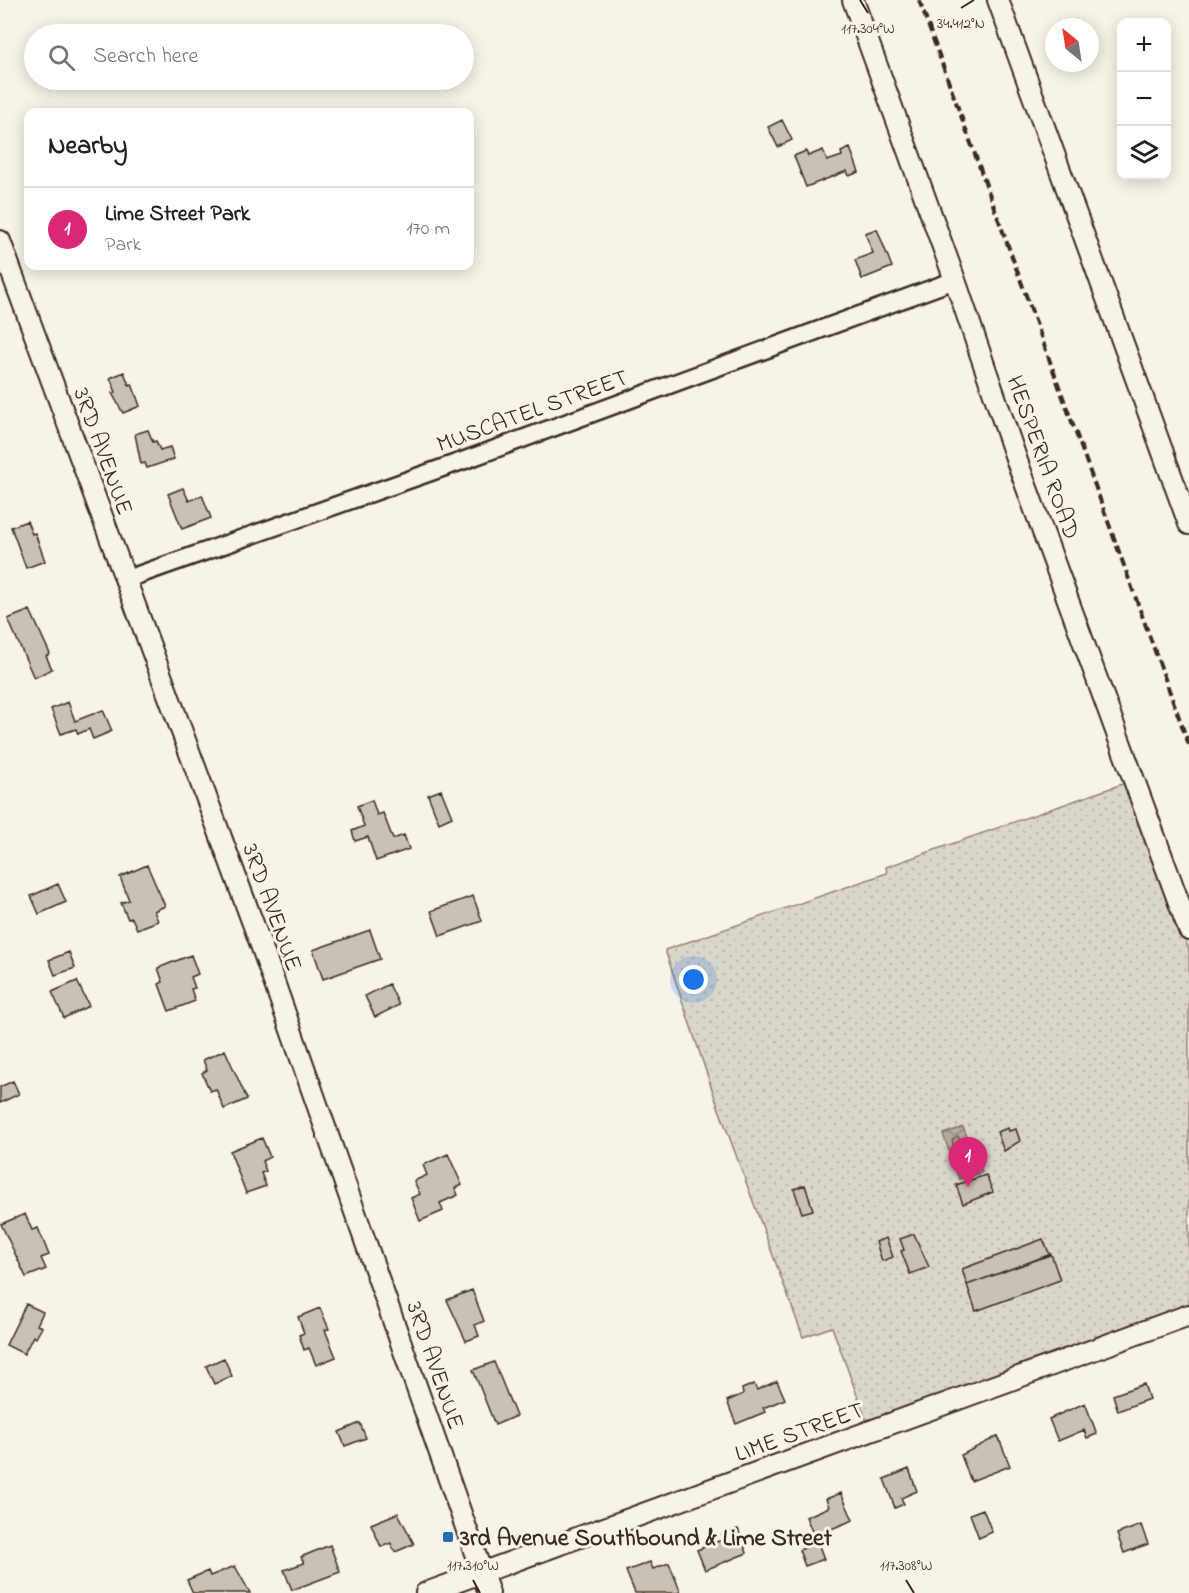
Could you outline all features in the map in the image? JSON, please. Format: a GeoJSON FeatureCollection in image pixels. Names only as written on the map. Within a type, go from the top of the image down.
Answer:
{"type":"FeatureCollection","features":[{"type":"Feature","properties":{"kind":"street","name":"HESPERIA ROAD"},"geometry":{"type":"LineString","coordinates":[[853,0],[955,280],[1017,461],[1189,930]]}},
{"type":"Feature","properties":{"kind":"street"},"geometry":{"type":"LineString","coordinates":[[998,0],[1189,524]]}},
{"type":"Feature","properties":{"kind":"street","name":"3RD AVENUE"},"geometry":{"type":"LineString","coordinates":[[0,241],[261,945],[489,1593]]}},
{"type":"Feature","properties":{"kind":"street","name":"MUSCATEL STREET"},"geometry":{"type":"LineString","coordinates":[[124,580],[476,456],[955,280]]}},
{"type":"Feature","properties":{"kind":"street","name":"LIME STREET"},"geometry":{"type":"LineString","coordinates":[[426,1593],[1189,1315]]}},
{"type":"Feature","properties":{"kind":"shaded area"},"geometry":{"type":"Polygon","coordinates":[[[1128,782],[1189,950],[1189,1305],[867,1422],[832,1327],[803,1337],[715,1098],[665,950],[887,873],[886,867],[1128,782]]]}},
{"type":"Feature","properties":{"kind":"water"},"geometry":{"type":"Polygon","coordinates":[[[963,1127],[982,1172],[959,1179],[943,1134],[963,1127]]]}},
{"type":"Feature","properties":{"kind":"building"},"geometry":{"type":"Polygon","coordinates":[[[782,120],[792,140],[778,147],[768,127],[782,120]]]}},
{"type":"Feature","properties":{"kind":"building"},"geometry":{"type":"Polygon","coordinates":[[[850,148],[859,172],[849,176],[847,171],[806,187],[794,156],[806,151],[808,156],[823,150],[827,161],[842,156],[841,152],[850,148]]]}},
{"type":"Feature","properties":{"kind":"building"},"geometry":{"type":"Polygon","coordinates":[[[877,229],[892,267],[862,279],[855,260],[873,253],[865,233],[877,229]]]}},
{"type":"Feature","properties":{"kind":"building"},"geometry":{"type":"Polygon","coordinates":[[[124,372],[129,385],[132,384],[140,406],[123,413],[112,393],[116,392],[110,378],[124,372]]]}},
{"type":"Feature","properties":{"kind":"building"},"geometry":{"type":"Polygon","coordinates":[[[148,430],[153,442],[156,441],[160,450],[170,447],[174,459],[147,468],[145,463],[141,464],[135,434],[148,430]]]}},
{"type":"Feature","properties":{"kind":"building"},"geometry":{"type":"Polygon","coordinates":[[[183,488],[189,501],[202,495],[211,518],[182,529],[168,494],[183,488]]]}},
{"type":"Feature","properties":{"kind":"building"},"geometry":{"type":"Polygon","coordinates":[[[27,521],[32,534],[35,533],[45,561],[26,568],[11,527],[27,521]]]}},
{"type":"Feature","properties":{"kind":"building"},"geometry":{"type":"Polygon","coordinates":[[[30,610],[50,654],[46,656],[52,669],[34,678],[8,619],[30,610]]]}},
{"type":"Feature","properties":{"kind":"building"},"geometry":{"type":"Polygon","coordinates":[[[68,702],[75,721],[103,710],[112,731],[93,739],[89,729],[78,734],[76,729],[61,734],[51,709],[68,702]]]}},
{"type":"Feature","properties":{"kind":"building"},"geometry":{"type":"Polygon","coordinates":[[[441,790],[452,817],[439,823],[428,795],[441,790]]]}},
{"type":"Feature","properties":{"kind":"building"},"geometry":{"type":"Polygon","coordinates":[[[372,800],[377,815],[383,813],[393,839],[404,835],[409,849],[376,861],[368,837],[355,841],[352,831],[364,826],[357,806],[372,800]]]}},
{"type":"Feature","properties":{"kind":"building"},"geometry":{"type":"Polygon","coordinates":[[[147,865],[165,906],[154,911],[158,921],[137,929],[132,918],[128,919],[121,903],[129,900],[120,877],[147,865]]]}},
{"type":"Feature","properties":{"kind":"building"},"geometry":{"type":"Polygon","coordinates":[[[58,884],[66,902],[39,914],[31,896],[58,884]]]}},
{"type":"Feature","properties":{"kind":"building"},"geometry":{"type":"Polygon","coordinates":[[[473,896],[482,921],[440,936],[431,911],[473,896]]]}},
{"type":"Feature","properties":{"kind":"building"},"geometry":{"type":"Polygon","coordinates":[[[370,930],[380,959],[323,979],[313,950],[370,930]]]}},
{"type":"Feature","properties":{"kind":"building"},"geometry":{"type":"Polygon","coordinates":[[[69,952],[75,968],[55,975],[49,960],[69,952]]]}},
{"type":"Feature","properties":{"kind":"building"},"geometry":{"type":"Polygon","coordinates":[[[191,955],[198,974],[191,977],[195,988],[191,989],[195,1001],[169,1011],[159,984],[163,982],[158,968],[191,955]]]}},
{"type":"Feature","properties":{"kind":"building"},"geometry":{"type":"Polygon","coordinates":[[[77,981],[89,1006],[64,1018],[52,992],[77,981]]]}},
{"type":"Feature","properties":{"kind":"building"},"geometry":{"type":"Polygon","coordinates":[[[389,984],[399,1005],[375,1017],[365,996],[389,984]]]}},
{"type":"Feature","properties":{"kind":"building"},"geometry":{"type":"Polygon","coordinates":[[[225,1050],[247,1099],[224,1109],[216,1089],[210,1091],[202,1073],[207,1070],[203,1060],[225,1050]]]}},
{"type":"Feature","properties":{"kind":"building"},"geometry":{"type":"Polygon","coordinates":[[[13,1081],[19,1094],[0,1103],[0,1087],[13,1081]]]}},
{"type":"Feature","properties":{"kind":"building"},"geometry":{"type":"Polygon","coordinates":[[[1008,1128],[1009,1131],[1016,1129],[1020,1141],[1004,1151],[997,1132],[1008,1128]]]}},
{"type":"Feature","properties":{"kind":"building"},"geometry":{"type":"Polygon","coordinates":[[[262,1138],[270,1157],[262,1161],[266,1171],[261,1173],[266,1186],[246,1193],[230,1151],[262,1138]]]}},
{"type":"Feature","properties":{"kind":"building"},"geometry":{"type":"Polygon","coordinates":[[[448,1154],[462,1185],[455,1188],[458,1195],[440,1203],[443,1211],[420,1221],[411,1198],[420,1194],[414,1181],[427,1175],[423,1165],[448,1154]]]}},
{"type":"Feature","properties":{"kind":"building"},"geometry":{"type":"Polygon","coordinates":[[[986,1175],[993,1192],[963,1204],[956,1185],[986,1175]]]}},
{"type":"Feature","properties":{"kind":"building"},"geometry":{"type":"Polygon","coordinates":[[[805,1185],[813,1210],[802,1213],[794,1189],[805,1185]]]}},
{"type":"Feature","properties":{"kind":"building"},"geometry":{"type":"Polygon","coordinates":[[[25,1214],[32,1230],[38,1228],[49,1255],[41,1258],[46,1269],[26,1277],[1,1224],[25,1214]]]}},
{"type":"Feature","properties":{"kind":"building"},"geometry":{"type":"Polygon","coordinates":[[[914,1234],[929,1267],[910,1274],[901,1251],[904,1250],[900,1239],[914,1234]]]}},
{"type":"Feature","properties":{"kind":"building"},"geometry":{"type":"Polygon","coordinates":[[[886,1238],[893,1257],[882,1261],[876,1242],[886,1238]]]}},
{"type":"Feature","properties":{"kind":"building"},"geometry":{"type":"Polygon","coordinates":[[[1043,1239],[1050,1255],[967,1285],[962,1269],[1043,1239]]]}},
{"type":"Feature","properties":{"kind":"building"},"geometry":{"type":"Polygon","coordinates":[[[1051,1254],[1060,1280],[976,1311],[967,1285],[1051,1254]]]}},
{"type":"Feature","properties":{"kind":"building"},"geometry":{"type":"Polygon","coordinates":[[[472,1290],[484,1321],[475,1325],[479,1336],[466,1341],[447,1300],[472,1290]]]}},
{"type":"Feature","properties":{"kind":"building"},"geometry":{"type":"Polygon","coordinates":[[[26,1304],[43,1312],[37,1325],[42,1327],[36,1338],[33,1336],[24,1354],[6,1345],[26,1304]]]}},
{"type":"Feature","properties":{"kind":"building"},"geometry":{"type":"Polygon","coordinates":[[[320,1308],[329,1329],[325,1330],[336,1357],[316,1365],[309,1348],[304,1350],[299,1335],[304,1333],[298,1317],[320,1308]]]}},
{"type":"Feature","properties":{"kind":"building"},"geometry":{"type":"Polygon","coordinates":[[[224,1358],[232,1376],[214,1384],[206,1366],[224,1358]]]}},
{"type":"Feature","properties":{"kind":"building"},"geometry":{"type":"Polygon","coordinates":[[[494,1362],[516,1416],[495,1425],[473,1370],[494,1362]]]}},
{"type":"Feature","properties":{"kind":"building"},"geometry":{"type":"Polygon","coordinates":[[[777,1381],[785,1399],[763,1408],[765,1412],[736,1424],[727,1401],[743,1394],[742,1389],[754,1384],[757,1390],[777,1381]]]}},
{"type":"Feature","properties":{"kind":"building"},"geometry":{"type":"Polygon","coordinates":[[[1144,1384],[1149,1399],[1118,1411],[1113,1395],[1144,1384]]]}},
{"type":"Feature","properties":{"kind":"building"},"geometry":{"type":"Polygon","coordinates":[[[1085,1403],[1097,1434],[1087,1438],[1084,1430],[1058,1441],[1049,1419],[1085,1403]]]}},
{"type":"Feature","properties":{"kind":"building"},"geometry":{"type":"Polygon","coordinates":[[[360,1423],[366,1438],[345,1446],[339,1432],[360,1423]]]}},
{"type":"Feature","properties":{"kind":"building"},"geometry":{"type":"Polygon","coordinates":[[[998,1436],[1010,1466],[971,1481],[961,1455],[998,1436]]]}},
{"type":"Feature","properties":{"kind":"building"},"geometry":{"type":"Polygon","coordinates":[[[909,1469],[917,1491],[901,1498],[904,1504],[895,1508],[884,1479],[909,1469]]]}},
{"type":"Feature","properties":{"kind":"building"},"geometry":{"type":"Polygon","coordinates":[[[841,1493],[853,1520],[814,1536],[806,1517],[829,1507],[826,1499],[841,1493]]]}},
{"type":"Feature","properties":{"kind":"building"},"geometry":{"type":"Polygon","coordinates":[[[983,1509],[992,1532],[979,1538],[970,1514],[983,1509]]]}},
{"type":"Feature","properties":{"kind":"building"},"geometry":{"type":"Polygon","coordinates":[[[398,1513],[414,1544],[395,1552],[391,1543],[381,1547],[371,1524],[398,1513]]]}},
{"type":"Feature","properties":{"kind":"building"},"geometry":{"type":"Polygon","coordinates":[[[1141,1525],[1148,1544],[1124,1553],[1117,1534],[1141,1525]]]}},
{"type":"Feature","properties":{"kind":"building"},"geometry":{"type":"Polygon","coordinates":[[[738,1529],[747,1553],[705,1570],[697,1550],[724,1539],[722,1535],[738,1529]]]}},
{"type":"Feature","properties":{"kind":"building"},"geometry":{"type":"Polygon","coordinates":[[[818,1543],[824,1559],[805,1566],[799,1550],[818,1543]]]}},
{"type":"Feature","properties":{"kind":"building"},"geometry":{"type":"Polygon","coordinates":[[[330,1545],[340,1572],[292,1590],[284,1570],[304,1563],[301,1557],[330,1545]]]}},
{"type":"Feature","properties":{"kind":"building"},"geometry":{"type":"Polygon","coordinates":[[[650,1562],[653,1569],[669,1563],[681,1593],[635,1593],[626,1571],[650,1562]]]}},
{"type":"Feature","properties":{"kind":"building"},"geometry":{"type":"Polygon","coordinates":[[[235,1566],[250,1593],[193,1593],[187,1580],[208,1571],[210,1576],[235,1566]]]}},
{"type":"Feature","properties":{"kind":"railway"},"geometry":{"type":"LineString","coordinates":[[919,0],[1189,745]]}},
{"type":"Feature","properties":{"kind":"place","name":"Lime Street Park"},"geometry":{"type":"Point","coordinates":[968,1187]}},
{"type":"Feature","properties":{"kind":"place","name":"3rd Avenue Southbound & Lime Street"},"geometry":{"type":"Point","coordinates":[448,1537]}}]}
